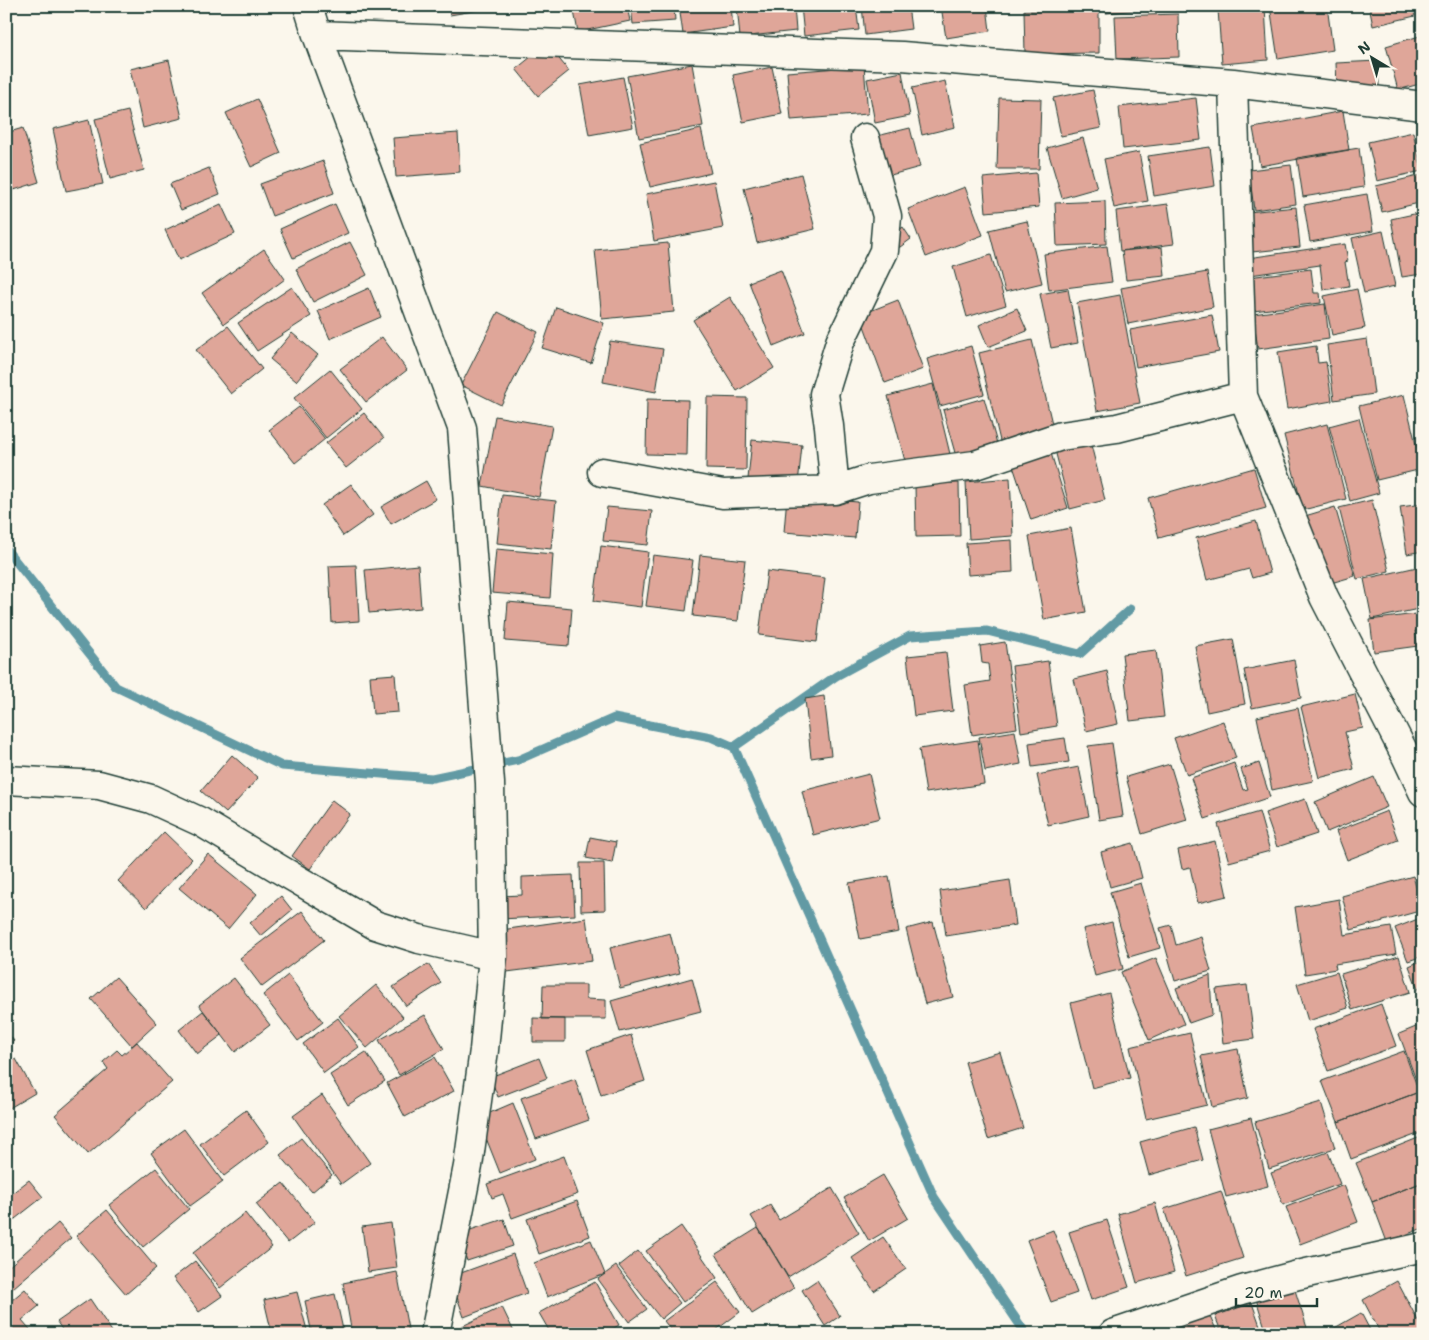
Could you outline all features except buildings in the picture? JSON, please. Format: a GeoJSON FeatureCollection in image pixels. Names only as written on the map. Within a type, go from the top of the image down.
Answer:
{"type":"FeatureCollection","features":[{"type":"Feature","properties":{"kind":"street"},"geometry":{"type":"LineString","coordinates":[[308,6],[462,428],[490,783],[493,956],[484,1050],[468,1166],[435,1334]]}},
{"type":"Feature","properties":{"kind":"street"},"geometry":{"type":"LineString","coordinates":[[317,35],[902,56],[1234,82],[1423,106]]}},
{"type":"Feature","properties":{"kind":"street"},"geometry":{"type":"LineString","coordinates":[[1234,82],[1243,396],[1324,596],[1415,751],[1423,792]]}},
{"type":"Feature","properties":{"kind":"street"},"geometry":{"type":"LineString","coordinates":[[835,490],[824,394],[840,342],[884,251],[887,216],[865,138]]}},
{"type":"Feature","properties":{"kind":"street"},"geometry":{"type":"LineString","coordinates":[[602,472],[723,494],[835,490],[869,479],[975,465],[1061,436],[1117,428],[1243,396]]}},
{"type":"Feature","properties":{"kind":"street"},"geometry":{"type":"LineString","coordinates":[[6,780],[99,785],[151,799],[201,822],[375,924],[419,939],[493,956]]}},
{"type":"Feature","properties":{"kind":"street"},"geometry":{"type":"LineString","coordinates":[[1114,1333],[1242,1290],[1298,1275],[1423,1247]]}},
{"type":"Feature","properties":{"kind":"waterway"},"geometry":{"type":"LineString","coordinates":[[6,549],[116,687],[282,766],[432,778],[518,760],[614,718],[711,737],[734,747],[934,1197],[1026,1334]]}},
{"type":"Feature","properties":{"kind":"waterway"},"geometry":{"type":"LineString","coordinates":[[734,747],[836,676],[910,636],[987,631],[1080,654],[1130,609]]}}]}
